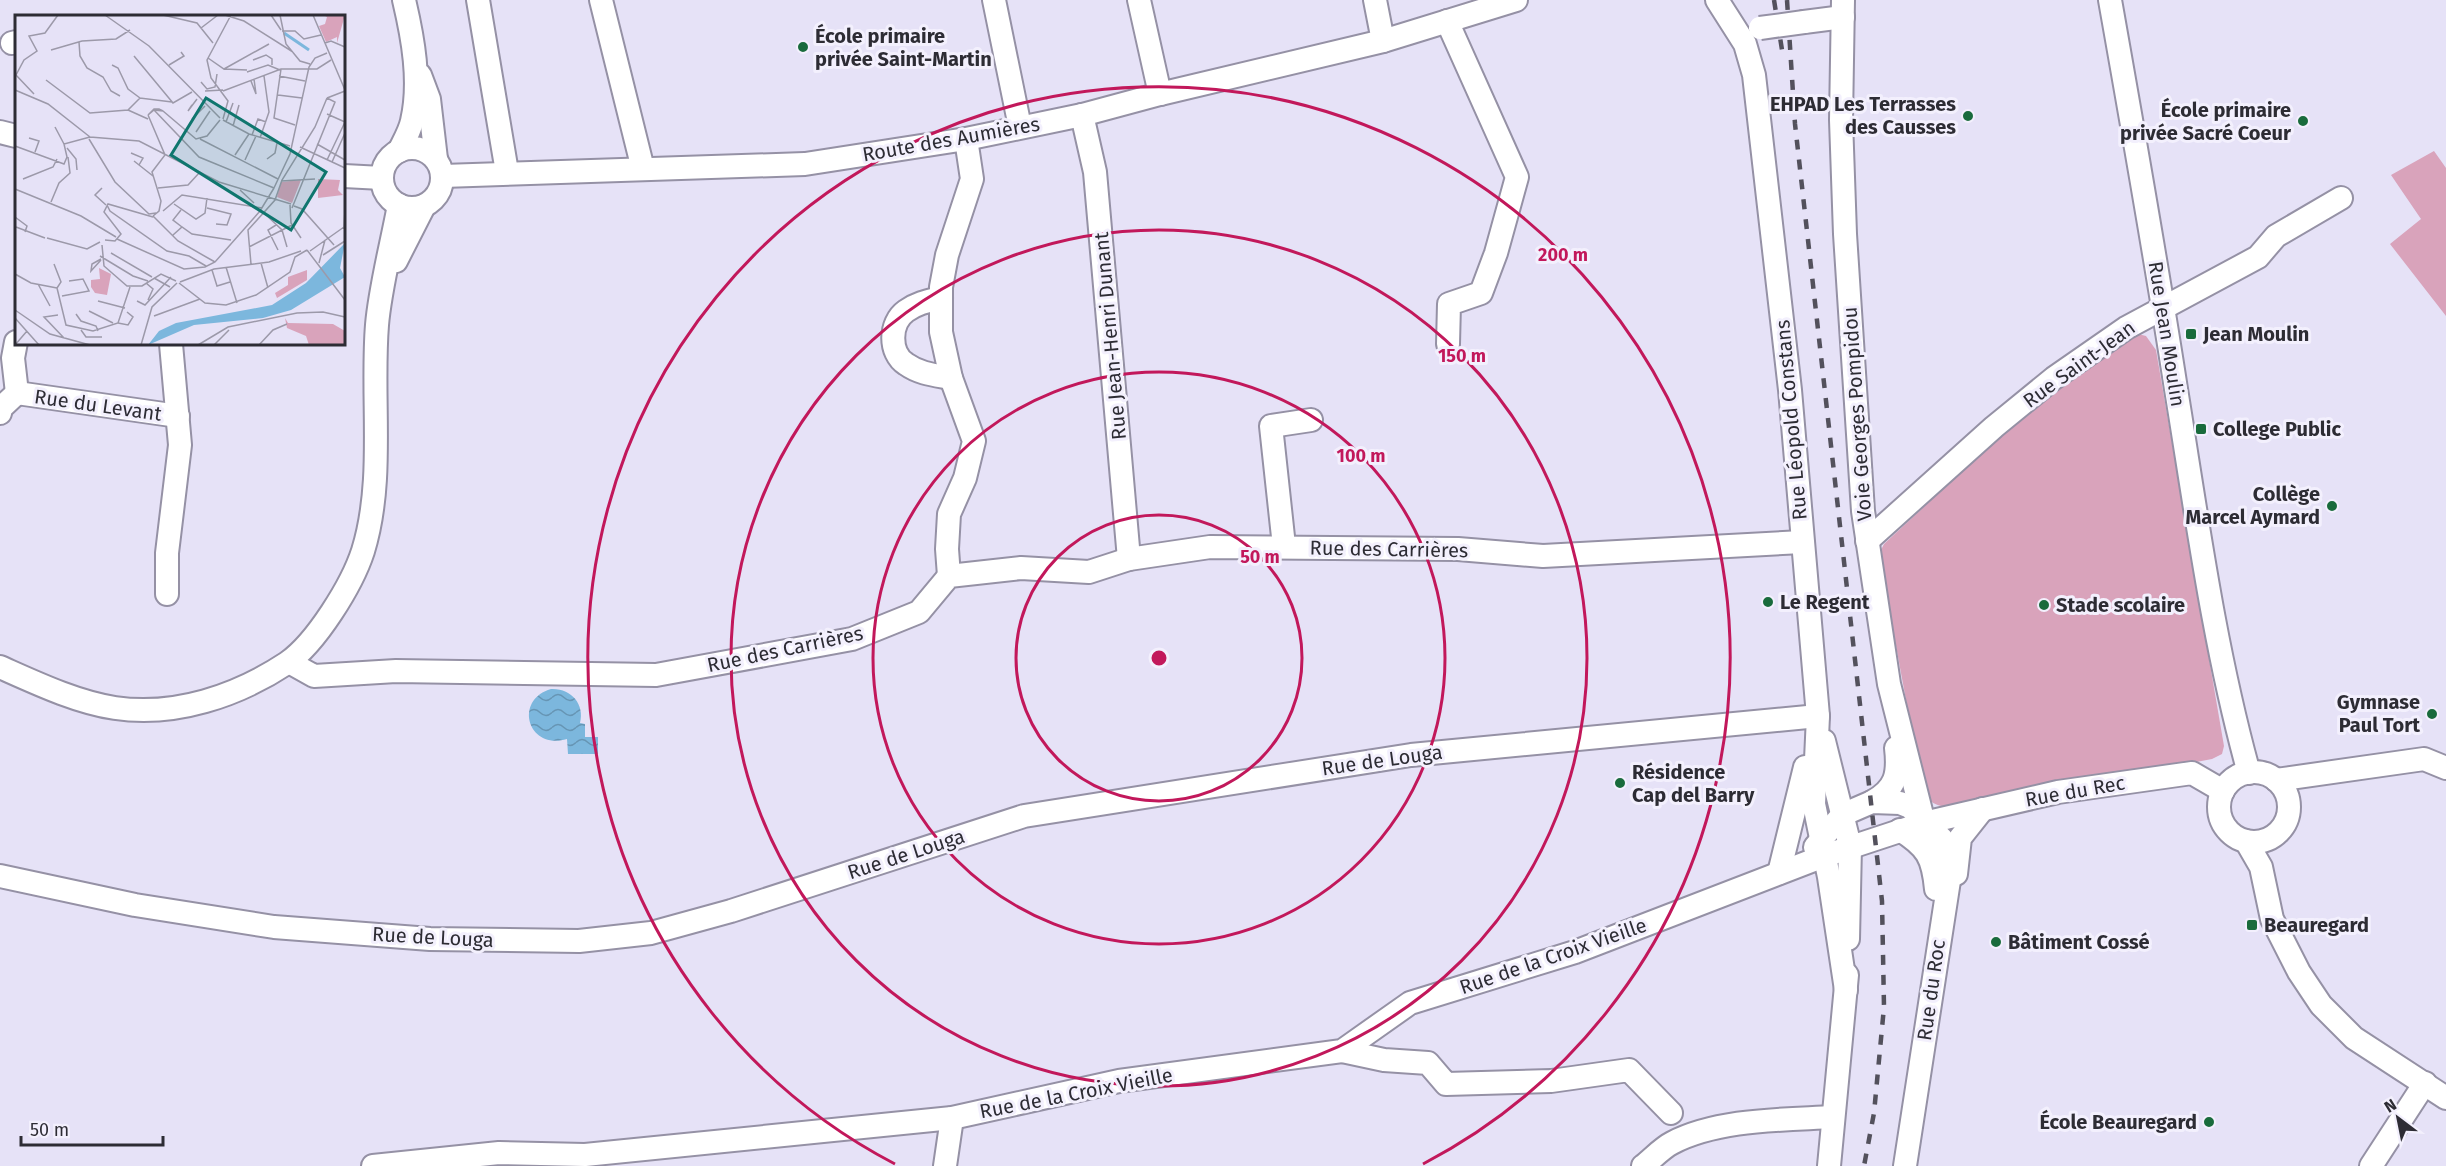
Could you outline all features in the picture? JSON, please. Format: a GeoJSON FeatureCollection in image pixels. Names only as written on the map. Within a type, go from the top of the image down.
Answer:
{"type":"FeatureCollection","features":[{"type":"Feature","properties":{"kind":"street"},"geometry":{"type":"LineString","coordinates":[[386,281],[424,206],[438,194],[439,168],[429,99],[415,60],[404,0]]}},
{"type":"Feature","properties":{"kind":"street"},"geometry":{"type":"LineString","coordinates":[[478,0],[507,172]]}},
{"type":"Feature","properties":{"kind":"street"},"geometry":{"type":"LineString","coordinates":[[601,0],[643,169]]}},
{"type":"Feature","properties":{"kind":"street"},"geometry":{"type":"LineString","coordinates":[[994,0],[1020,127]]}},
{"type":"Feature","properties":{"kind":"street"},"geometry":{"type":"LineString","coordinates":[[1139,0],[1160,94]]}},
{"type":"Feature","properties":{"kind":"street"},"geometry":{"type":"LineString","coordinates":[[1375,0],[1383,42]]}},
{"type":"Feature","properties":{"kind":"street","name":"Route des Aumières"},"geometry":{"type":"LineString","coordinates":[[439,168],[507,172],[805,164],[966,139],[1082,115],[1160,94],[1383,42],[1516,0]]}},
{"type":"Feature","properties":{"kind":"street","name":"Rue Léopold Constans"},"geometry":{"type":"LineString","coordinates":[[1717,0],[1749,30],[1790,390],[1818,716],[1814,804],[1846,990]]}},
{"type":"Feature","properties":{"kind":"street","name":"Rue Jean Moulin"},"geometry":{"type":"LineString","coordinates":[[2110,0],[2201,548],[2235,722],[2248,773]]}},
{"type":"Feature","properties":{"kind":"street"},"geometry":{"type":"LineString","coordinates":[[1749,30],[1804,22],[1843,8]]}},
{"type":"Feature","properties":{"kind":"street","name":"Voie Georges Pompidou"},"geometry":{"type":"LineString","coordinates":[[1843,8],[1841,120],[1845,234],[1867,541],[1889,684],[1924,823]]}},
{"type":"Feature","properties":{"kind":"street"},"geometry":{"type":"LineString","coordinates":[[1447,21],[1517,177],[1496,253],[1481,293],[1449,304],[1448,344]]}},
{"type":"Feature","properties":{"kind":"street"},"geometry":{"type":"LineString","coordinates":[[415,60],[412,121],[399,151],[387,162],[382,178],[387,194],[399,205],[407,208],[424,206]]}},
{"type":"Feature","properties":{"kind":"street","name":"Rue Jean-Henri Dunant"},"geometry":{"type":"LineString","coordinates":[[1082,115],[1095,172],[1129,559]]}},
{"type":"Feature","properties":{"kind":"street"},"geometry":{"type":"LineString","coordinates":[[0,132],[15,136]]}},
{"type":"Feature","properties":{"kind":"street"},"geometry":{"type":"LineString","coordinates":[[949,576],[947,549],[949,514],[964,478],[974,441],[951,378],[941,332],[941,298],[946,255],[972,179],[966,139]]}},
{"type":"Feature","properties":{"kind":"street"},"geometry":{"type":"LineString","coordinates":[[399,151],[419,148],[439,168]]}},
{"type":"Feature","properties":{"kind":"street"},"geometry":{"type":"LineString","coordinates":[[345,176],[382,178]]}},
{"type":"Feature","properties":{"kind":"street","name":"Rue Saint-Jean"},"geometry":{"type":"LineString","coordinates":[[1867,541],[1994,427],[2054,378],[2162,306],[2193,293],[2258,257],[2276,236],[2341,198]]}},
{"type":"Feature","properties":{"kind":"street"},"geometry":{"type":"LineString","coordinates":[[0,667],[42,686],[114,708],[171,709],[228,695],[289,662],[310,639],[348,589],[363,552],[371,518],[377,324],[399,205]]}},
{"type":"Feature","properties":{"kind":"street"},"geometry":{"type":"LineString","coordinates":[[941,298],[918,303],[903,313],[895,327],[892,340],[896,353],[905,364],[926,374],[951,378]]}},
{"type":"Feature","properties":{"kind":"street","name":"Rue du Levant"},"geometry":{"type":"LineString","coordinates":[[15,345],[13,358],[17,393]]}},
{"type":"Feature","properties":{"kind":"street"},"geometry":{"type":"LineString","coordinates":[[167,594],[167,554],[180,445],[171,345]]}},
{"type":"Feature","properties":{"kind":"street","name":"Rue du Levant"},"geometry":{"type":"LineString","coordinates":[[0,412],[1,408],[17,393]]}},
{"type":"Feature","properties":{"kind":"street","name":"Rue du Levant"},"geometry":{"type":"LineString","coordinates":[[17,393],[178,417]]}},
{"type":"Feature","properties":{"kind":"street"},"geometry":{"type":"LineString","coordinates":[[1284,546],[1270,426],[1311,420]]}},
{"type":"Feature","properties":{"kind":"street","name":"Rue des Carrières"},"geometry":{"type":"LineString","coordinates":[[289,662],[314,676],[396,671],[656,675],[852,639],[918,612],[949,576],[1021,568],[1089,572],[1129,559],[1210,547],[1458,549],[1543,556],[1802,542]]}},
{"type":"Feature","properties":{"kind":"street"},"geometry":{"type":"LineString","coordinates":[[1872,802],[1893,786],[1898,769],[1889,684]]}},
{"type":"Feature","properties":{"kind":"street","name":"Rue Léopold Constans"},"geometry":{"type":"LineString","coordinates":[[1818,716],[1850,846],[1851,876],[1846,990]]}},
{"type":"Feature","properties":{"kind":"street","name":"Rue Léopold Constans"},"geometry":{"type":"LineString","coordinates":[[1779,873],[1818,716]]}},
{"type":"Feature","properties":{"kind":"street","name":"Rue de Louga"},"geometry":{"type":"LineString","coordinates":[[0,876],[135,905],[274,927],[430,939],[579,941],[651,933],[731,911],[1024,816],[1411,755],[1818,716]]}},
{"type":"Feature","properties":{"kind":"street"},"geometry":{"type":"LineString","coordinates":[[2446,768],[2424,759],[2340,770],[2288,786],[2268,775],[2248,773],[2229,783],[2223,791],[2219,807],[2224,825],[2229,832],[2246,842],[2261,867],[2272,919],[2299,972],[2321,1005],[2354,1038],[2392,1065],[2435,1086],[2446,1098]]}},
{"type":"Feature","properties":{"kind":"street","name":"Rue du Rec"},"geometry":{"type":"LineString","coordinates":[[1924,823],[2058,792],[2192,773],[2223,791]]}},
{"type":"Feature","properties":{"kind":"street"},"geometry":{"type":"LineString","coordinates":[[2246,842],[2263,841],[2271,837],[2286,821],[2288,786]]}},
{"type":"Feature","properties":{"kind":"street","name":"Rue de la Croix Vieille"},"geometry":{"type":"LineString","coordinates":[[373,1166],[499,1153],[586,1161],[952,1118],[1119,1081],[1342,1051],[1410,1003],[1575,952],[1779,873],[1823,849],[1850,846],[1924,823],[1911,807],[1900,802],[1872,802],[1842,815],[1823,849]]}},
{"type":"Feature","properties":{"kind":"street"},"geometry":{"type":"LineString","coordinates":[[1939,939],[1954,897],[1960,838],[1983,809]]}},
{"type":"Feature","properties":{"kind":"street","name":"Rue du Roc"},"geometry":{"type":"LineString","coordinates":[[1905,1166],[1950,874],[1942,839],[1924,823]]}},
{"type":"Feature","properties":{"kind":"street"},"geometry":{"type":"LineString","coordinates":[[1900,830],[1922,844],[1934,866],[1939,939]]}},
{"type":"Feature","properties":{"kind":"street"},"geometry":{"type":"LineString","coordinates":[[2261,867],[2271,837]]}},
{"type":"Feature","properties":{"kind":"street"},"geometry":{"type":"LineString","coordinates":[[1829,1166],[1846,990]]}},
{"type":"Feature","properties":{"kind":"street"},"geometry":{"type":"LineString","coordinates":[[1342,1051],[1384,1060],[1428,1063],[1446,1084],[1551,1081],[1629,1070],[1671,1113]]}},
{"type":"Feature","properties":{"kind":"street"},"geometry":{"type":"LineString","coordinates":[[2371,1166],[2435,1086]]}},
{"type":"Feature","properties":{"kind":"street"},"geometry":{"type":"LineString","coordinates":[[945,1166],[952,1118]]}},
{"type":"Feature","properties":{"kind":"street"},"geometry":{"type":"LineString","coordinates":[[1643,1166],[1672,1143],[1720,1127],[1752,1122],[1833,1118]]}},
{"type":"Feature","properties":{"kind":"shaded area"},"geometry":{"type":"Polygon","coordinates":[[[2434,151],[2446,168],[2446,316],[2390,244],[2421,219],[2391,175],[2434,151]]]}},
{"type":"Feature","properties":{"kind":"shaded area","name":"Stade scolaire"},"geometry":{"type":"Polygon","coordinates":[[[2134,333],[2146,336],[2156,350],[2224,746],[2222,754],[2212,759],[1953,807],[1935,804],[1925,794],[1921,781],[1879,554],[1884,544],[1999,437],[2054,391],[2134,333]]]}},
{"type":"Feature","properties":{"kind":"water"},"geometry":{"type":"Polygon","coordinates":[[[551,689],[565,691],[575,698],[580,710],[580,723],[585,724],[585,737],[598,737],[598,754],[568,754],[567,739],[554,741],[543,738],[535,731],[530,723],[529,713],[532,703],[539,695],[551,689]]]}},
{"type":"Feature","properties":{"kind":"railway"},"geometry":{"type":"LineString","coordinates":[[1774,0],[1783,56]]}},
{"type":"Feature","properties":{"kind":"railway"},"geometry":{"type":"LineString","coordinates":[[1787,0],[1795,124],[1882,901],[1884,1007],[1874,1113],[1864,1166]]}},
{"type":"Feature","properties":{"kind":"place","name":"École primaire privée Saint-Martin"},"geometry":{"type":"Point","coordinates":[803,47]}},
{"type":"Feature","properties":{"kind":"place","name":"EHPAD Les Terrasses des Causses"},"geometry":{"type":"Point","coordinates":[1968,116]}},
{"type":"Feature","properties":{"kind":"place","name":"École primaire privée Sacré Coeur"},"geometry":{"type":"Point","coordinates":[2303,121]}},
{"type":"Feature","properties":{"kind":"place","name":"Jean Moulin"},"geometry":{"type":"Point","coordinates":[2191,334]}},
{"type":"Feature","properties":{"kind":"place","name":"College Public"},"geometry":{"type":"Point","coordinates":[2201,429]}},
{"type":"Feature","properties":{"kind":"place","name":"Collège Marcel Aymard"},"geometry":{"type":"Point","coordinates":[2332,506]}},
{"type":"Feature","properties":{"kind":"place","name":"Le Regent"},"geometry":{"type":"Point","coordinates":[1768,602]}},
{"type":"Feature","properties":{"kind":"place","name":"Stade scolaire"},"geometry":{"type":"Point","coordinates":[2044,605]}},
{"type":"Feature","properties":{"kind":"place","name":"Gymnase Paul Tort"},"geometry":{"type":"Point","coordinates":[2432,714]}},
{"type":"Feature","properties":{"kind":"place","name":"Résidence Cap del Barry"},"geometry":{"type":"Point","coordinates":[1620,783]}},
{"type":"Feature","properties":{"kind":"place","name":"Beauregard"},"geometry":{"type":"Point","coordinates":[2252,925]}},
{"type":"Feature","properties":{"kind":"place","name":"Bâtiment Cossé"},"geometry":{"type":"Point","coordinates":[1996,942]}},
{"type":"Feature","properties":{"kind":"place","name":"École Beauregard"},"geometry":{"type":"Point","coordinates":[2209,1122]}}]}
